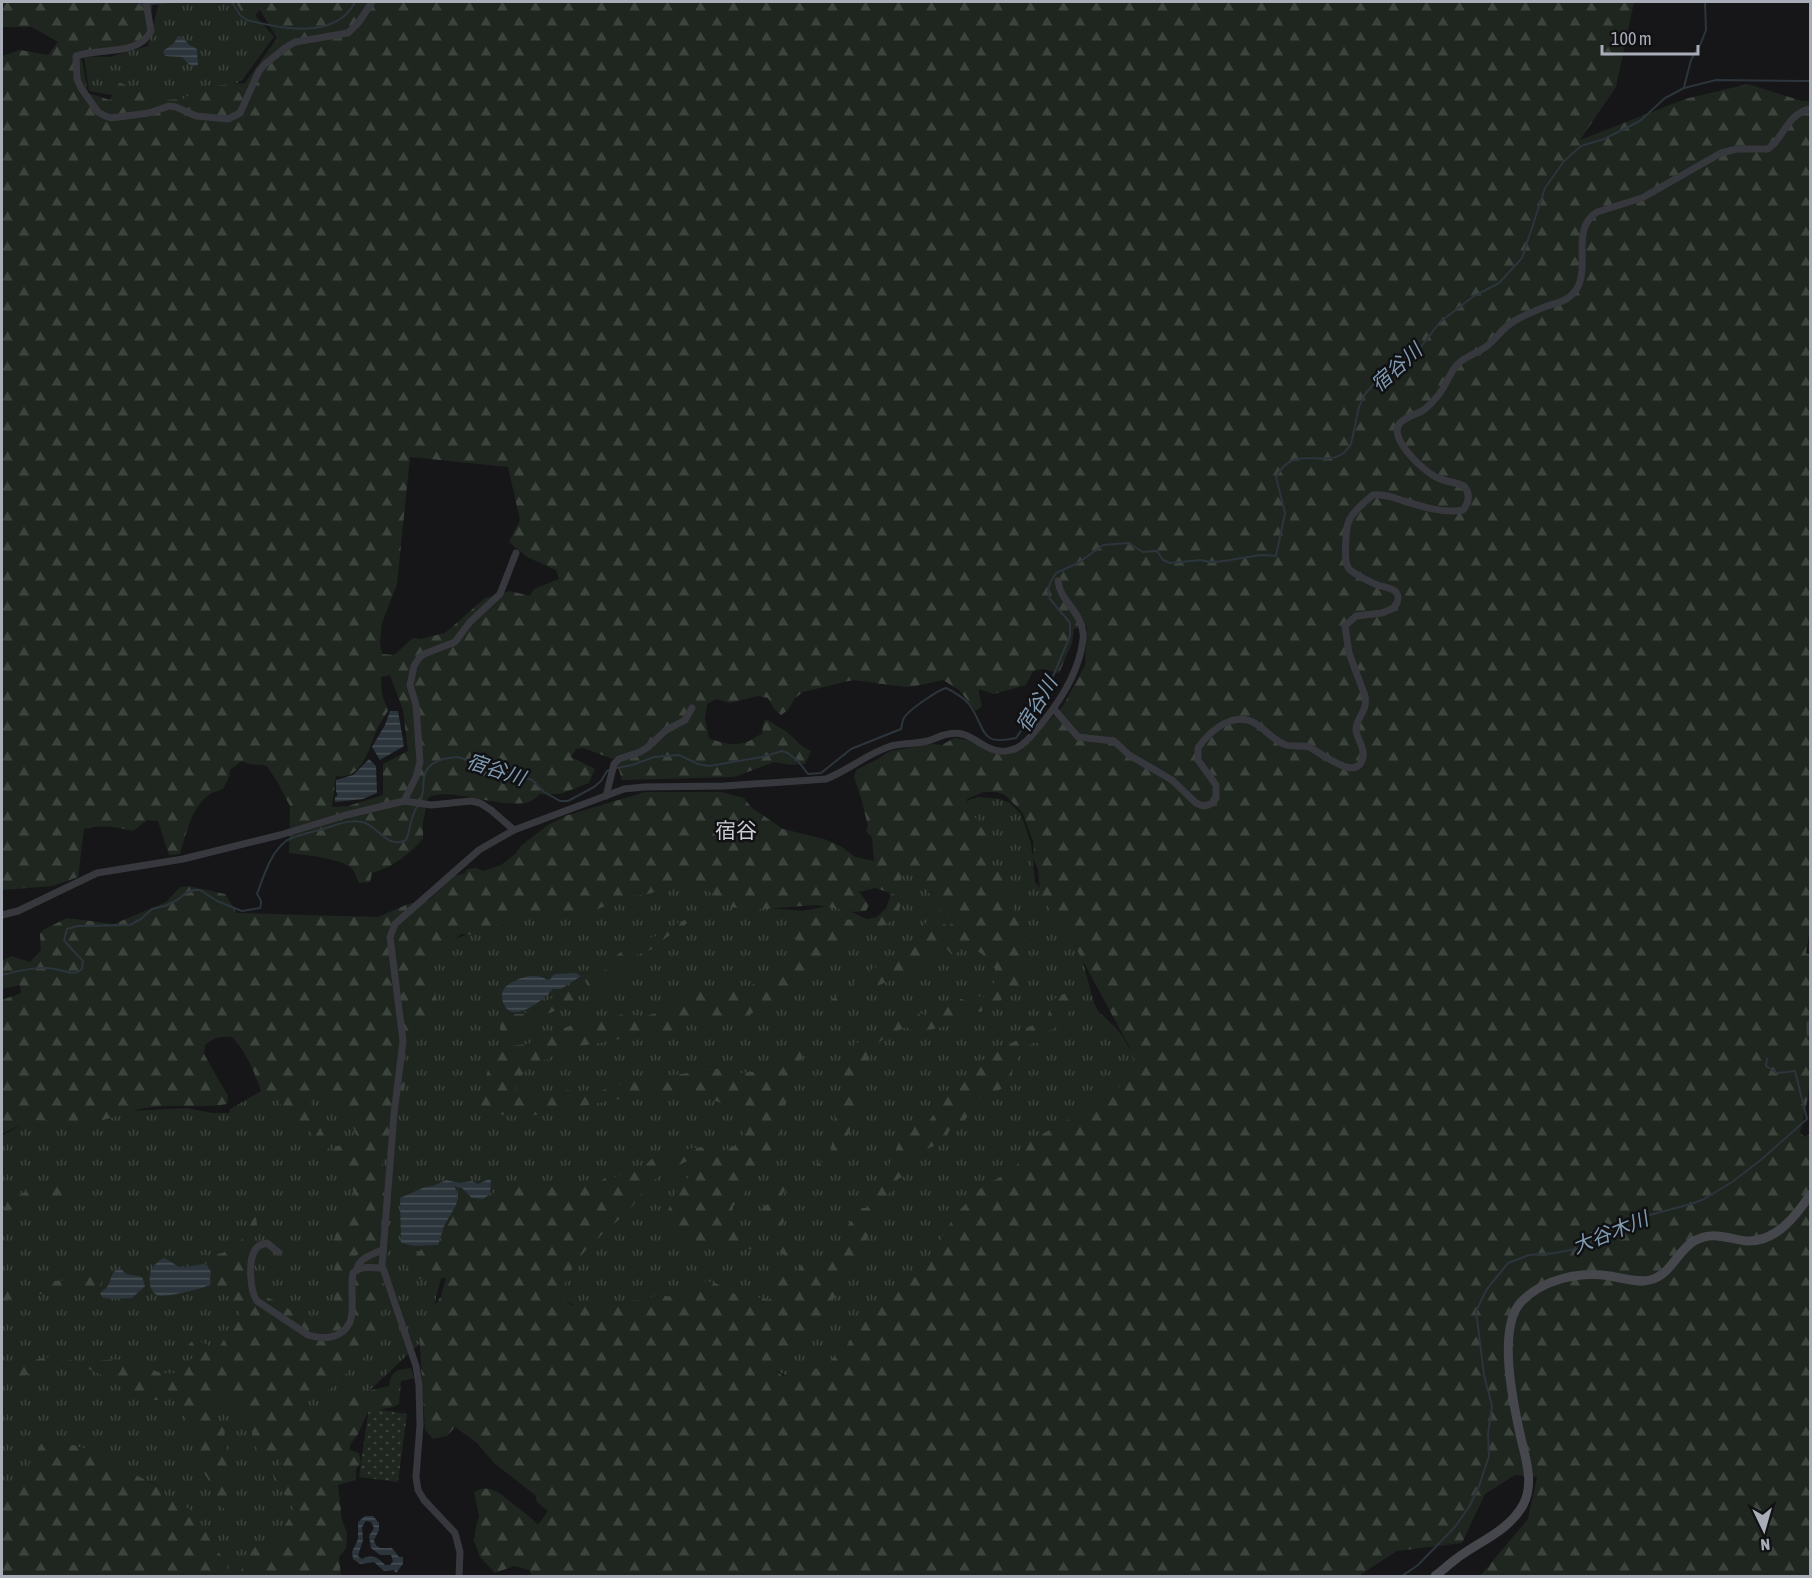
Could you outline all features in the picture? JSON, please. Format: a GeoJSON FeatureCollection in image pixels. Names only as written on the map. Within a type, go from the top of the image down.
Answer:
{"type":"FeatureCollection","features":[{"type":"Feature","properties":{"kind":"main road"},"geometry":{"type":"LineString","coordinates":[[1435,1576],[1456,1558],[1500,1530],[1516,1516],[1524,1503],[1529,1478],[1513,1403],[1508,1348],[1509,1327],[1520,1303],[1533,1291],[1574,1275],[1602,1275],[1651,1280],[1664,1272],[1694,1241],[1707,1236],[1724,1235],[1746,1241],[1761,1240],[1778,1232],[1799,1213],[1810,1195]]}},
{"type":"Feature","properties":{"kind":"street"},"geometry":{"type":"LineString","coordinates":[[146,2],[151,31],[143,41],[124,48],[76,56],[77,79],[81,88],[98,112],[111,118],[150,113],[169,106],[208,118],[235,117],[240,113],[252,84],[265,64],[295,42],[348,33],[359,22],[372,2]]}},
{"type":"Feature","properties":{"kind":"street"},"geometry":{"type":"LineString","coordinates":[[1054,709],[1078,737],[1114,741],[1129,755],[1172,780],[1196,803],[1203,806],[1213,803],[1217,792],[1216,785],[1198,760],[1198,748],[1208,736],[1227,722],[1236,719],[1247,719],[1286,745],[1306,746],[1344,767],[1354,768],[1359,765],[1364,755],[1356,729],[1366,702],[1349,653],[1345,626],[1356,616],[1382,613],[1394,608],[1398,599],[1394,590],[1350,570],[1345,555],[1348,523],[1354,513],[1373,495],[1386,495],[1455,512],[1463,510],[1469,499],[1464,486],[1438,478],[1423,469],[1400,442],[1398,425],[1430,405],[1439,396],[1456,366],[1462,360],[1489,345],[1505,327],[1527,313],[1568,298],[1574,292],[1581,281],[1582,232],[1590,216],[1642,198],[1721,153],[1737,149],[1768,149],[1778,140],[1791,118],[1810,109]]}},
{"type":"Feature","properties":{"kind":"street"},"geometry":{"type":"LineString","coordinates":[[404,801],[417,777],[420,762],[416,705],[410,685],[414,666],[424,654],[455,642],[470,622],[500,594],[516,553]]}},
{"type":"Feature","properties":{"kind":"street"},"geometry":{"type":"LineString","coordinates":[[459,1576],[460,1552],[455,1533],[424,1500],[416,1485],[420,1440],[419,1384],[416,1366],[382,1268],[394,1114],[403,1041],[390,937],[394,924],[479,850],[514,830],[624,789],[724,786],[826,779],[892,746],[927,741],[946,734],[959,733],[972,737],[998,751],[1016,749],[1028,740],[1054,709],[1076,670],[1084,635],[1076,611],[1059,588],[1058,581]]}},
{"type":"Feature","properties":{"kind":"street"},"geometry":{"type":"LineString","coordinates":[[606,796],[614,764],[619,759],[648,747],[665,731],[685,720],[692,708]]}},
{"type":"Feature","properties":{"kind":"street"},"geometry":{"type":"LineString","coordinates":[[2,915],[18,911],[97,873],[163,864],[404,801],[431,805],[471,801],[480,803],[514,830]]}},
{"type":"Feature","properties":{"kind":"street"},"geometry":{"type":"LineString","coordinates":[[1810,1024],[1810,1033]]}},
{"type":"Feature","properties":{"kind":"street"},"geometry":{"type":"LineString","coordinates":[[278,1252],[267,1243],[255,1250],[252,1257],[252,1295],[257,1301],[308,1335],[315,1338],[331,1338],[345,1328],[350,1321],[353,1273],[358,1264],[383,1249]]}},
{"type":"Feature","properties":{"kind":"street"},"geometry":{"type":"LineString","coordinates":[[357,1269],[382,1268]]}},
{"type":"Feature","properties":{"kind":"green space"},"geometry":{"type":"Polygon","coordinates":[[[2,2],[153,2],[146,43],[109,54],[81,55],[88,93],[110,100],[118,82],[140,91],[154,93],[166,100],[183,99],[202,87],[245,83],[277,38],[260,10],[252,18],[242,13],[236,2],[1634,2],[1616,87],[1580,140],[1685,99],[1748,84],[1802,101],[1810,101],[1810,928],[1806,953],[1810,955],[1810,1077],[1800,1133],[1805,1137],[1810,1134],[1810,1576],[1480,1576],[1528,1519],[1537,1477],[1515,1475],[1485,1494],[1462,1543],[1397,1551],[1360,1575],[1354,1576],[532,1576],[529,1570],[514,1566],[495,1573],[480,1557],[474,1541],[479,1516],[474,1492],[479,1489],[494,1490],[538,1525],[548,1511],[537,1502],[535,1495],[494,1463],[477,1443],[455,1427],[447,1436],[433,1439],[425,1430],[419,1331],[441,1296],[446,1278],[413,1279],[405,1271],[419,1251],[429,1248],[440,1229],[448,1223],[444,1215],[458,1195],[457,1188],[461,1188],[468,1198],[474,1201],[483,1201],[496,1190],[513,1183],[542,1181],[560,1189],[580,1185],[585,1180],[599,1182],[610,1175],[616,1177],[636,1170],[663,1153],[702,1147],[705,1151],[653,1181],[630,1209],[587,1249],[573,1268],[559,1297],[571,1305],[643,1300],[655,1295],[676,1297],[689,1295],[695,1283],[709,1282],[739,1295],[768,1300],[772,1297],[775,1270],[778,1266],[785,1264],[791,1272],[789,1278],[802,1290],[810,1280],[805,1274],[799,1272],[802,1260],[809,1260],[817,1266],[822,1257],[841,1240],[844,1229],[860,1208],[869,1208],[873,1201],[871,1193],[875,1184],[889,1165],[900,1140],[914,1122],[929,1121],[953,1087],[978,1064],[989,1055],[1017,1040],[1022,1032],[1034,1025],[1036,1021],[1048,1016],[1056,998],[1080,988],[1064,1020],[1047,1031],[1041,1043],[1032,1043],[1028,1046],[1027,1052],[1019,1053],[1012,1066],[1009,1083],[998,1091],[985,1094],[973,1104],[962,1123],[950,1130],[944,1141],[914,1157],[910,1162],[907,1175],[898,1179],[867,1237],[865,1252],[857,1257],[843,1286],[831,1302],[827,1314],[814,1321],[774,1369],[783,1376],[787,1376],[809,1369],[824,1368],[841,1349],[846,1347],[856,1331],[899,1281],[920,1266],[937,1246],[955,1215],[980,1189],[1015,1168],[1027,1143],[1072,1117],[1103,1092],[1118,1088],[1136,1069],[1129,1046],[1064,926],[1051,922],[1050,910],[1040,893],[1038,869],[1032,857],[1033,841],[1022,812],[1005,795],[997,792],[983,792],[967,799],[969,808],[986,829],[990,839],[989,866],[1005,876],[1006,892],[1024,927],[1027,946],[1019,987],[1013,995],[1002,999],[999,1003],[988,1002],[981,1012],[971,1011],[958,1021],[934,1029],[910,1030],[907,1027],[889,1034],[876,1045],[863,1070],[861,1094],[846,1142],[835,1158],[815,1173],[810,1170],[830,1156],[832,1144],[829,1136],[836,1122],[834,1113],[839,1107],[839,1096],[844,1091],[843,1073],[848,1068],[850,1052],[855,1043],[867,1040],[887,1022],[902,1014],[908,1013],[908,1017],[912,1020],[918,1014],[925,1016],[931,1010],[944,1006],[949,1000],[962,999],[969,1003],[975,996],[986,997],[994,984],[995,969],[982,954],[962,942],[956,955],[951,954],[945,946],[940,944],[932,948],[930,955],[918,966],[906,974],[862,992],[834,1018],[820,1026],[804,1053],[786,1103],[778,1118],[781,1132],[761,1171],[752,1178],[743,1196],[733,1206],[731,1223],[739,1231],[754,1233],[757,1251],[742,1247],[731,1249],[721,1244],[707,1247],[689,1242],[663,1228],[671,1203],[690,1175],[705,1160],[733,1147],[741,1138],[747,1121],[719,1102],[693,1094],[666,1099],[640,1095],[530,1116],[504,1115],[490,1112],[480,1106],[481,1091],[488,1070],[499,1052],[506,1046],[528,1044],[580,1022],[609,1019],[626,1013],[642,1017],[653,1014],[669,1007],[676,995],[686,995],[690,991],[737,989],[759,982],[780,969],[795,953],[800,944],[787,927],[796,918],[869,921],[891,914],[901,898],[900,907],[891,921],[876,929],[850,934],[840,947],[832,947],[815,971],[804,975],[781,992],[772,1003],[754,1011],[747,1018],[706,1020],[682,1025],[671,1033],[656,1036],[642,1035],[559,1050],[549,1059],[532,1062],[518,1081],[514,1093],[527,1097],[550,1097],[567,1090],[586,1094],[646,1079],[723,1068],[739,1073],[783,1067],[805,1039],[810,1026],[824,1016],[830,1001],[864,974],[904,950],[913,942],[916,934],[933,915],[948,927],[953,922],[935,905],[926,887],[917,877],[902,874],[899,893],[894,894],[875,888],[859,892],[869,905],[866,911],[854,912],[817,905],[750,910],[731,907],[698,884],[689,882],[648,894],[631,896],[590,912],[553,915],[524,910],[501,921],[483,935],[461,934],[429,963],[435,987],[434,1005],[426,1018],[400,1039],[406,1049],[405,1060],[408,1070],[395,1132],[381,1151],[385,1183],[380,1237],[372,1246],[357,1255],[355,1262],[356,1265],[378,1274],[383,1282],[387,1304],[380,1313],[378,1325],[386,1327],[388,1335],[331,1388],[306,1401],[302,1408],[316,1417],[328,1413],[354,1394],[389,1386],[393,1374],[398,1370],[411,1368],[414,1378],[401,1381],[399,1404],[368,1412],[350,1445],[350,1450],[359,1453],[361,1463],[356,1469],[356,1480],[338,1485],[342,1520],[347,1533],[346,1548],[339,1557],[341,1576],[238,1576],[244,1565],[245,1555],[258,1545],[279,1547],[281,1545],[286,1532],[285,1525],[293,1513],[292,1503],[275,1484],[272,1469],[279,1469],[281,1462],[279,1459],[261,1459],[252,1439],[252,1425],[233,1401],[223,1393],[212,1400],[211,1412],[225,1429],[224,1441],[233,1466],[230,1498],[234,1505],[232,1513],[226,1511],[215,1499],[213,1487],[199,1465],[197,1434],[189,1426],[182,1407],[176,1401],[165,1397],[149,1400],[125,1390],[113,1380],[84,1367],[54,1367],[19,1377],[20,1370],[27,1363],[57,1357],[79,1362],[123,1360],[162,1373],[174,1373],[195,1356],[195,1351],[188,1349],[189,1344],[195,1339],[206,1344],[208,1351],[215,1350],[220,1346],[240,1313],[228,1293],[221,1290],[215,1291],[212,1287],[213,1267],[201,1262],[188,1263],[185,1258],[218,1254],[231,1249],[249,1232],[249,1212],[255,1214],[257,1227],[254,1240],[249,1248],[248,1285],[317,1325],[327,1323],[334,1315],[335,1227],[331,1221],[337,1214],[356,1208],[357,1202],[346,1173],[344,1159],[333,1150],[357,1137],[340,1098],[321,1091],[309,1096],[317,1121],[330,1144],[326,1152],[304,1127],[292,1120],[288,1124],[283,1123],[277,1115],[282,1107],[276,1098],[263,1096],[247,1057],[232,1037],[211,1040],[205,1045],[204,1054],[228,1096],[227,1104],[151,1107],[82,1124],[39,1120],[22,1124],[2,1134],[2,1000],[21,993],[20,985],[2,989],[2,961],[11,956],[30,962],[41,950],[40,934],[43,930],[67,918],[114,924],[166,902],[180,887],[189,886],[225,894],[237,913],[378,917],[408,904],[429,900],[455,876],[465,873],[467,869],[476,868],[483,871],[501,865],[548,825],[565,816],[645,792],[721,792],[744,798],[752,808],[783,829],[824,839],[842,847],[855,857],[874,861],[872,838],[866,831],[868,826],[854,777],[856,770],[890,751],[931,744],[942,745],[954,738],[968,740],[1000,755],[1021,751],[1063,706],[1085,665],[1087,626],[1074,629],[1072,643],[1059,673],[1042,669],[1033,671],[1026,685],[994,694],[979,689],[982,706],[976,711],[959,690],[943,680],[905,687],[853,680],[803,692],[781,715],[774,709],[768,698],[758,696],[730,703],[716,699],[707,704],[705,719],[709,738],[729,744],[744,743],[762,734],[766,719],[811,751],[805,764],[790,765],[774,762],[734,777],[622,780],[616,760],[583,748],[576,749],[571,757],[595,769],[589,783],[560,794],[540,794],[530,801],[517,804],[448,794],[428,798],[423,822],[423,839],[400,860],[372,873],[370,882],[359,883],[353,870],[341,863],[289,853],[290,806],[267,766],[242,761],[230,770],[223,789],[210,794],[198,806],[190,822],[180,854],[169,855],[158,821],[147,820],[133,831],[121,828],[90,827],[84,829],[78,877],[53,886],[2,890],[2,56],[20,50],[48,55],[58,42],[32,27],[2,27],[2,2]],[[410,457],[397,584],[382,623],[380,643],[382,654],[394,655],[413,638],[420,639],[445,633],[485,598],[510,591],[530,596],[534,589],[559,579],[556,570],[527,557],[509,542],[520,520],[508,467],[410,457]],[[390,675],[381,677],[382,694],[388,711],[358,769],[352,774],[336,776],[332,807],[348,806],[383,795],[383,764],[408,751],[403,710],[390,675]]]}},
{"type":"Feature","properties":{"kind":"green space"},"geometry":{"type":"Polygon","coordinates":[[[159,2],[250,2],[250,9],[274,37],[243,79],[215,99],[168,105],[89,91],[84,56],[109,57],[148,46],[159,2]]]}},
{"type":"Feature","properties":{"kind":"green space"},"geometry":{"type":"Polygon","coordinates":[[[978,797],[1000,799],[1010,803],[1021,814],[1031,844],[1035,882],[1068,923],[1080,951],[1098,1011],[1123,1037],[1157,1099],[868,1324],[830,1366],[790,1378],[764,1363],[694,1353],[564,1301],[519,1266],[442,1275],[436,1297],[433,1331],[308,1448],[307,1576],[217,1576],[161,1488],[149,1481],[2,1515],[2,1136],[35,1116],[187,1108],[212,1113],[229,1113],[230,1109],[263,1090],[440,944],[485,928],[511,911],[683,880],[694,880],[730,904],[801,911],[836,905],[867,919],[877,917],[886,908],[890,897],[889,877],[901,868],[928,884],[962,810],[969,800],[978,797]]]}},
{"type":"Feature","properties":{"kind":"green space"},"geometry":{"type":"Polygon","coordinates":[[[685,920],[687,923],[678,933],[666,937],[650,950],[636,955],[634,962],[615,974],[604,987],[596,991],[588,987],[585,980],[611,967],[621,952],[685,920]]]}},
{"type":"Feature","properties":{"kind":"green space"},"geometry":{"type":"Polygon","coordinates":[[[566,989],[576,996],[576,1000],[534,1019],[523,1031],[517,1033],[500,1030],[501,1005],[510,1014],[524,1014],[566,989]]]}},
{"type":"Feature","properties":{"kind":"green space"},"geometry":{"type":"Polygon","coordinates":[[[791,1170],[795,1175],[781,1196],[785,1212],[782,1215],[784,1221],[781,1229],[794,1255],[798,1257],[797,1260],[772,1249],[771,1230],[761,1229],[756,1223],[762,1207],[770,1203],[773,1198],[770,1192],[775,1181],[773,1177],[777,1172],[791,1170]]]}},
{"type":"Feature","properties":{"kind":"green space"},"geometry":{"type":"Polygon","coordinates":[[[62,1177],[82,1186],[81,1192],[68,1200],[45,1197],[16,1203],[6,1214],[2,1214],[8,1201],[62,1177]]]}},
{"type":"Feature","properties":{"kind":"green space"},"geometry":{"type":"Polygon","coordinates":[[[89,1276],[101,1277],[103,1280],[97,1290],[86,1287],[59,1292],[51,1290],[26,1298],[13,1298],[8,1300],[5,1306],[11,1308],[10,1315],[2,1314],[3,1291],[89,1276]]]}},
{"type":"Feature","properties":{"kind":"green space"},"geometry":{"type":"Polygon","coordinates":[[[369,1408],[407,1414],[398,1482],[359,1477],[369,1408]]]}},
{"type":"Feature","properties":{"kind":"green space"},"geometry":{"type":"Polygon","coordinates":[[[55,1443],[65,1447],[73,1445],[86,1449],[111,1462],[118,1471],[136,1475],[161,1488],[166,1496],[196,1515],[225,1561],[229,1574],[234,1576],[2,1576],[2,1497],[19,1481],[41,1444],[55,1443]]]}},
{"type":"Feature","properties":{"kind":"shaded area"},"geometry":{"type":"Polygon","coordinates":[[[178,36],[183,37],[188,44],[197,49],[198,65],[187,63],[182,57],[165,56],[163,51],[174,43],[178,36]]]}},
{"type":"Feature","properties":{"kind":"shaded area"},"geometry":{"type":"Polygon","coordinates":[[[390,711],[398,711],[404,746],[380,760],[372,747],[390,711]]]}},
{"type":"Feature","properties":{"kind":"shaded area"},"geometry":{"type":"Polygon","coordinates":[[[369,759],[376,766],[377,793],[363,799],[335,802],[336,780],[353,775],[369,759]]]}},
{"type":"Feature","properties":{"kind":"shaded area"},"geometry":{"type":"Polygon","coordinates":[[[576,973],[581,976],[561,989],[553,989],[530,1008],[513,1012],[503,1003],[504,989],[516,980],[534,976],[547,980],[555,974],[576,973]]]}},
{"type":"Feature","properties":{"kind":"shaded area"},"geometry":{"type":"Polygon","coordinates":[[[489,1179],[491,1181],[490,1194],[483,1199],[472,1198],[462,1188],[455,1187],[458,1198],[456,1205],[444,1226],[438,1245],[414,1246],[401,1243],[400,1198],[446,1180],[459,1183],[472,1181],[478,1184],[489,1179]]]}},
{"type":"Feature","properties":{"kind":"shaded area"},"geometry":{"type":"Polygon","coordinates":[[[163,1258],[181,1267],[207,1265],[211,1272],[209,1285],[176,1294],[159,1296],[155,1294],[151,1288],[150,1275],[152,1268],[163,1258]]]}},
{"type":"Feature","properties":{"kind":"shaded area"},"geometry":{"type":"Polygon","coordinates":[[[121,1269],[126,1274],[142,1277],[145,1286],[132,1298],[103,1298],[100,1293],[109,1284],[113,1273],[121,1269]]]}},
{"type":"Feature","properties":{"kind":"shaded area"},"geometry":{"type":"Polygon","coordinates":[[[365,1516],[373,1516],[379,1523],[379,1530],[374,1540],[376,1545],[380,1548],[392,1548],[399,1557],[403,1557],[403,1564],[396,1573],[394,1570],[384,1571],[374,1562],[360,1564],[353,1559],[352,1552],[358,1539],[358,1522],[365,1516]],[[366,1521],[362,1527],[363,1540],[358,1556],[362,1559],[375,1557],[385,1565],[390,1565],[393,1561],[391,1555],[380,1555],[371,1548],[369,1536],[374,1528],[371,1522],[366,1521]]]}},
{"type":"Feature","properties":{"kind":"waterway"},"geometry":{"type":"LineString","coordinates":[[138,2],[140,5],[170,2]]}},
{"type":"Feature","properties":{"kind":"waterway"},"geometry":{"type":"LineString","coordinates":[[232,2],[240,15],[247,20],[307,29],[335,22],[346,14],[355,2]]}},
{"type":"Feature","properties":{"kind":"waterway"},"geometry":{"type":"LineString","coordinates":[[1684,87],[1691,60],[1706,30],[1705,2]]}},
{"type":"Feature","properties":{"kind":"waterway","name":"宿谷川"},"geometry":{"type":"LineString","coordinates":[[2,975],[42,968],[72,973],[79,971],[82,969],[83,961],[64,940],[67,929],[78,926],[130,925],[152,909],[165,906],[194,890],[200,890],[217,901],[242,911],[260,908],[261,901],[257,894],[268,865],[280,846],[294,837],[358,821],[368,824],[393,842],[406,840],[422,796],[426,772],[432,764],[447,758],[458,757],[532,780],[544,792],[560,801],[568,801],[594,787],[611,769],[654,757],[679,755],[698,764],[709,766],[762,757],[782,751],[798,761],[808,774],[821,773],[851,749],[901,729],[903,720],[909,712],[946,688],[969,704],[989,737],[995,740],[1016,738],[1043,700],[1070,636],[1070,623],[1050,599],[1048,591],[1056,573],[1078,563],[1103,545],[1128,543],[1143,552],[1157,551],[1163,560],[1170,563],[1201,560],[1214,562],[1262,555],[1276,556],[1285,513],[1276,477],[1284,466],[1293,460],[1334,458],[1343,453],[1351,444],[1359,407],[1365,394],[1375,383],[1413,357],[1440,322],[1474,296],[1499,283],[1522,258],[1545,188],[1564,161],[1581,146],[1604,139],[1640,121],[1665,98],[1684,88],[1716,80],[1810,81]]}},
{"type":"Feature","properties":{"kind":"waterway","name":"大谷木川"},"geometry":{"type":"LineString","coordinates":[[1402,1576],[1418,1565],[1454,1528],[1469,1507],[1489,1456],[1488,1434],[1492,1406],[1484,1375],[1476,1311],[1487,1289],[1508,1263],[1529,1255],[1581,1248],[1627,1221],[1704,1199],[1732,1182],[1762,1159],[1807,1119],[1795,1071],[1777,1073],[1766,1066],[1767,1059]]}},
{"type":"Feature","properties":{"kind":"district","name":"宿谷"},"geometry":{"type":"Point","coordinates":[736,830]}}]}
